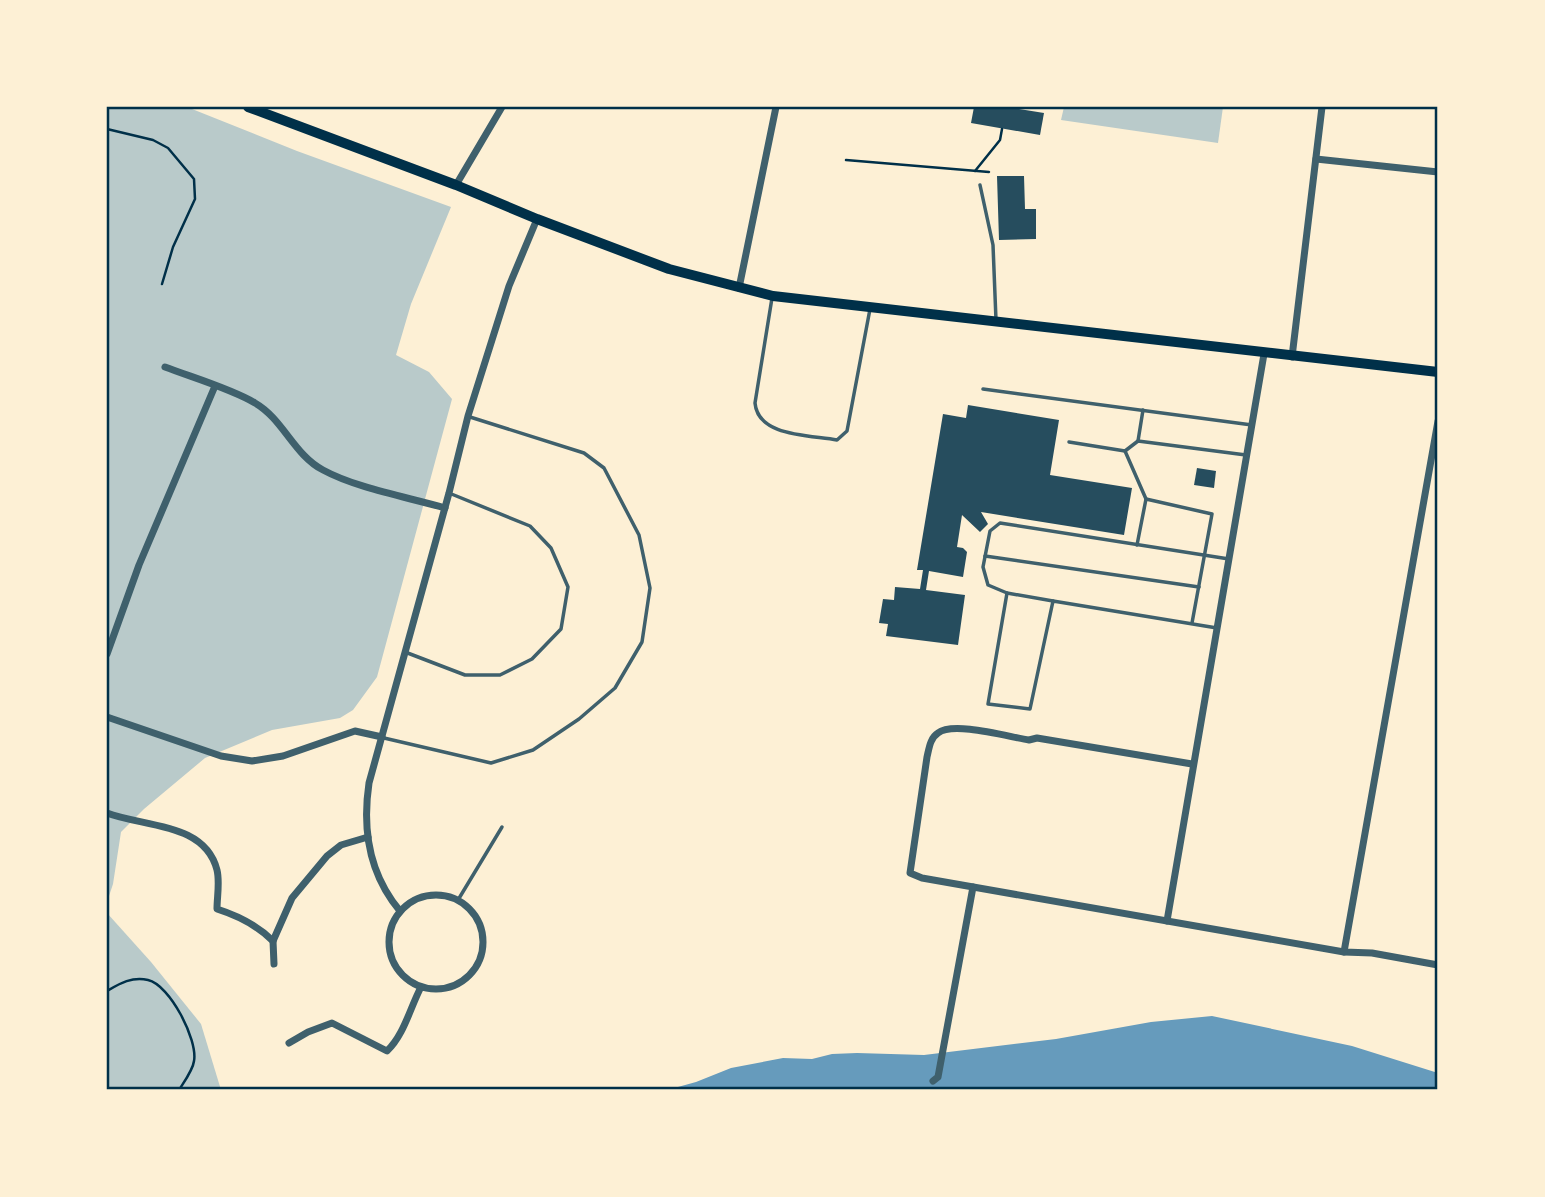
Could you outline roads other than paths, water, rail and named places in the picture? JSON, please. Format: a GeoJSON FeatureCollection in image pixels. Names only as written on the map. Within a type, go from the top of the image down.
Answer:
{"type":"FeatureCollection","features":[{"type":"Feature","properties":{"kind":"main road"},"geometry":{"type":"LineString","coordinates":[[248,107],[669,269],[773,296],[1438,372]]}},
{"type":"Feature","properties":{"kind":"street"},"geometry":{"type":"LineString","coordinates":[[456,185],[502,107]]}},
{"type":"Feature","properties":{"kind":"street"},"geometry":{"type":"LineString","coordinates":[[739,288],[775,107]]}},
{"type":"Feature","properties":{"kind":"street"},"geometry":{"type":"LineString","coordinates":[[1292,357],[1322,107]]}},
{"type":"Feature","properties":{"kind":"street"},"geometry":{"type":"LineString","coordinates":[[1316,159],[1438,172]]}},
{"type":"Feature","properties":{"kind":"street"},"geometry":{"type":"LineString","coordinates":[[400,911],[385,892],[371,853],[365,811],[369,783],[468,416],[509,286],[537,219]]}},
{"type":"Feature","properties":{"kind":"street"},"geometry":{"type":"LineString","coordinates":[[1167,921],[1264,354]]}},
{"type":"Feature","properties":{"kind":"street"},"geometry":{"type":"LineString","coordinates":[[165,368],[255,402],[278,422],[310,462],[324,470],[445,508]]}},
{"type":"Feature","properties":{"kind":"street"},"geometry":{"type":"LineString","coordinates":[[107,654],[139,565],[215,386]]}},
{"type":"Feature","properties":{"kind":"street"},"geometry":{"type":"LineString","coordinates":[[1344,952],[1438,421]]}},
{"type":"Feature","properties":{"kind":"street"},"geometry":{"type":"LineString","coordinates":[[107,717],[221,756],[252,761],[283,756],[355,731],[382,737]]}},
{"type":"Feature","properties":{"kind":"street"},"geometry":{"type":"LineString","coordinates":[[1192,764],[953,727],[938,732],[932,739],[927,757],[911,873],[922,878],[1344,952],[1372,953],[1438,965]]}},
{"type":"Feature","properties":{"kind":"street"},"geometry":{"type":"LineString","coordinates":[[107,813],[178,830],[210,852],[218,872],[217,909],[240,916],[274,941]]}},
{"type":"Feature","properties":{"kind":"street"},"geometry":{"type":"LineString","coordinates":[[274,964],[274,941],[292,898],[327,856],[341,845],[368,837]]}},
{"type":"Feature","properties":{"kind":"street"},"geometry":{"type":"LineString","coordinates":[[933,1081],[938,1077],[973,887]]}},
{"type":"Feature","properties":{"kind":"street"},"geometry":{"type":"LineString","coordinates":[[433,894],[458,900],[479,920],[484,938],[481,957],[472,973],[457,984],[439,989],[421,987],[405,978],[394,963],[389,945],[391,927],[400,911],[415,899],[433,894]]}},
{"type":"Feature","properties":{"kind":"street"},"geometry":{"type":"LineString","coordinates":[[289,1043],[307,1032],[332,1023],[387,1051],[398,1041],[421,987]]}},
{"type":"Feature","properties":{"kind":"lane"},"geometry":{"type":"LineString","coordinates":[[980,185],[993,245],[996,322]]}},
{"type":"Feature","properties":{"kind":"lane"},"geometry":{"type":"LineString","coordinates":[[773,296],[755,403],[756,412],[761,420],[774,429],[837,440],[847,431],[870,307]]}},
{"type":"Feature","properties":{"kind":"lane"},"geometry":{"type":"LineString","coordinates":[[984,389],[1252,425]]}},
{"type":"Feature","properties":{"kind":"lane"},"geometry":{"type":"LineString","coordinates":[[1069,442],[1125,451],[1138,441],[1143,410]]}},
{"type":"Feature","properties":{"kind":"lane"},"geometry":{"type":"LineString","coordinates":[[382,737],[491,763],[533,750],[579,719],[614,688],[642,642],[650,588],[639,535],[604,468],[584,453],[468,416]]}},
{"type":"Feature","properties":{"kind":"lane"},"geometry":{"type":"LineString","coordinates":[[1138,441],[1247,455]]}},
{"type":"Feature","properties":{"kind":"lane"},"geometry":{"type":"LineString","coordinates":[[1125,451],[1146,499],[1137,545]]}},
{"type":"Feature","properties":{"kind":"lane"},"geometry":{"type":"LineString","coordinates":[[405,652],[465,674],[500,675],[532,659],[561,629],[568,587],[551,548],[530,526],[449,493]]}},
{"type":"Feature","properties":{"kind":"lane"},"geometry":{"type":"LineString","coordinates":[[1146,499],[1212,514],[1191,624]]}},
{"type":"Feature","properties":{"kind":"lane"},"geometry":{"type":"LineString","coordinates":[[1217,628],[1007,593],[988,585],[983,567],[990,531],[1000,523],[1229,559]]}},
{"type":"Feature","properties":{"kind":"lane"},"geometry":{"type":"LineString","coordinates":[[985,556],[1199,587]]}},
{"type":"Feature","properties":{"kind":"lane"},"geometry":{"type":"LineString","coordinates":[[1007,593],[988,704],[1030,709],[1053,601]]}},
{"type":"Feature","properties":{"kind":"lane"},"geometry":{"type":"LineString","coordinates":[[458,900],[502,827]]}},
{"type":"Feature","properties":{"kind":"water"},"geometry":{"type":"Polygon","coordinates":[[[1212,1016],[1352,1046],[1438,1073],[1438,1090],[667,1090],[731,1068],[783,1058],[812,1059],[832,1054],[857,1053],[924,1055],[1056,1039],[1151,1022],[1212,1016]]]}}]}
